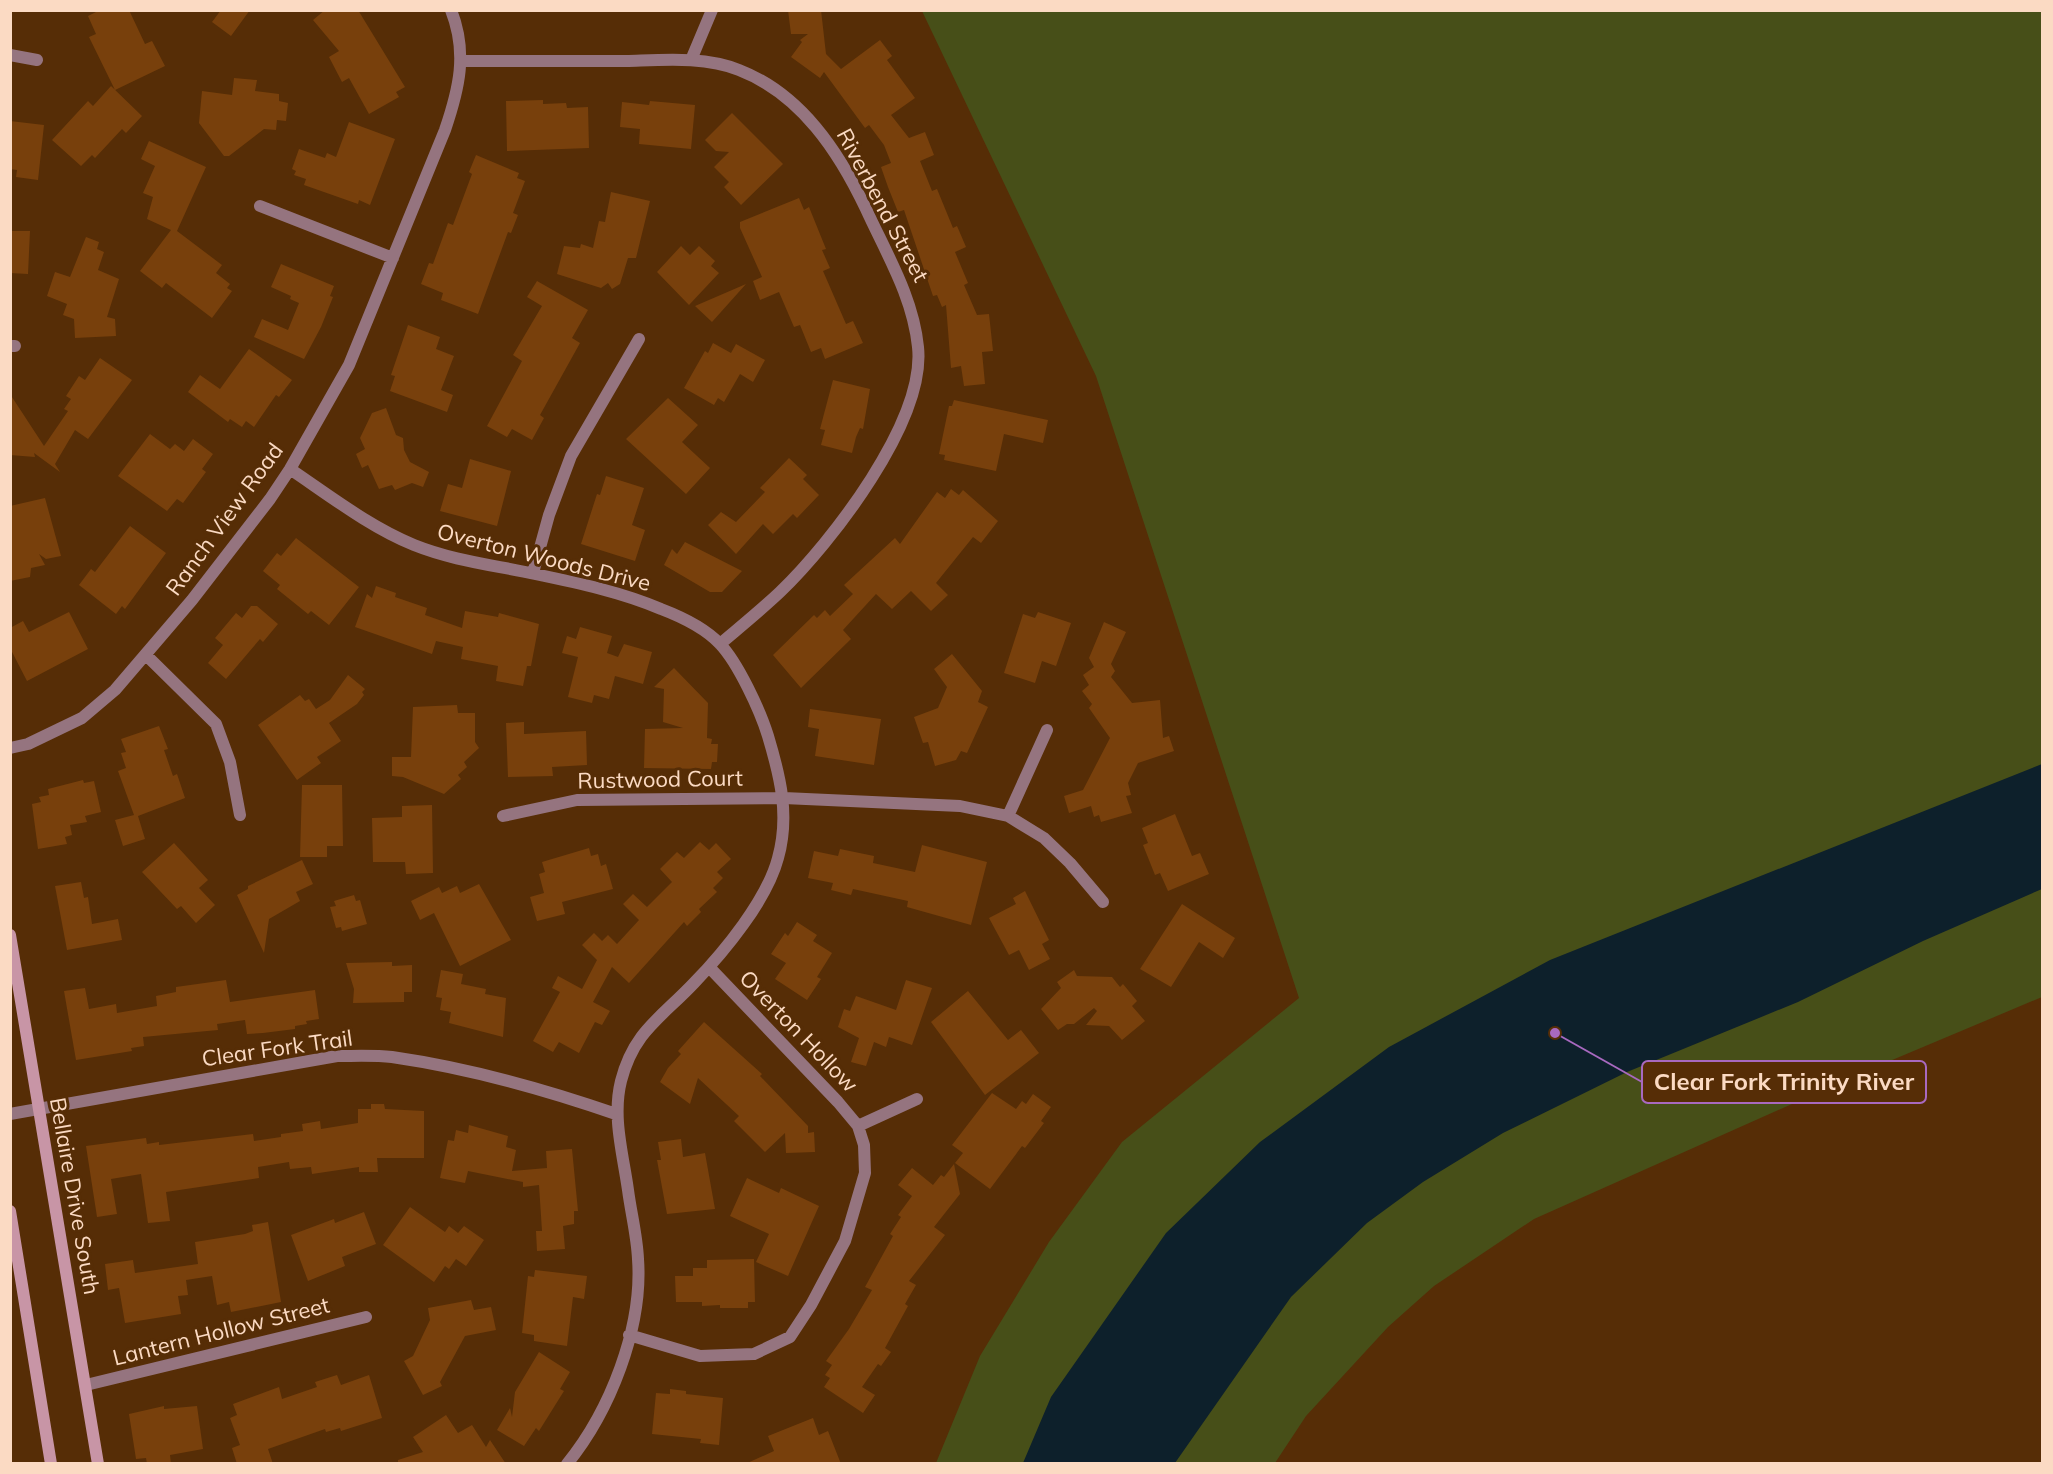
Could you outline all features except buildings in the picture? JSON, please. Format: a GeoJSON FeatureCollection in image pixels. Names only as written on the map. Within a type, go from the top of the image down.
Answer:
{"type":"FeatureCollection","features":[{"type":"Feature","properties":{"kind":"main road","name":"Bellaire Drive South"},"geometry":{"type":"LineString","coordinates":[[10,935],[98,1464]]}},
{"type":"Feature","properties":{"kind":"main road"},"geometry":{"type":"LineString","coordinates":[[10,1211],[51,1464]]}},
{"type":"Feature","properties":{"kind":"street","name":"Ranch View Road"},"geometry":{"type":"LineString","coordinates":[[10,748],[28,744],[82,718],[115,690],[147,656],[228,554],[290,469],[349,365],[445,130],[463,62],[451,10]]}},
{"type":"Feature","properties":{"kind":"street"},"geometry":{"type":"LineString","coordinates":[[691,60],[712,10]]}},
{"type":"Feature","properties":{"kind":"street"},"geometry":{"type":"LineString","coordinates":[[10,55],[37,60]]}},
{"type":"Feature","properties":{"kind":"street","name":"Riverbend Street"},"geometry":{"type":"LineString","coordinates":[[463,62],[691,60],[739,69],[780,93],[821,132],[861,198],[908,296],[919,350],[911,405],[883,461],[841,522],[781,592],[720,644]]}},
{"type":"Feature","properties":{"kind":"street"},"geometry":{"type":"LineString","coordinates":[[260,206],[393,258]]}},
{"type":"Feature","properties":{"kind":"street"},"geometry":{"type":"LineString","coordinates":[[533,573],[549,515],[571,456],[639,339]]}},
{"type":"Feature","properties":{"kind":"street","name":"Overton Woods Drive"},"geometry":{"type":"LineString","coordinates":[[290,469],[359,515],[412,544],[471,564],[533,573],[628,595],[685,618],[720,644],[748,688],[763,720],[784,798],[778,860],[764,890],[708,967],[647,1026],[630,1055],[621,1083],[616,1114],[638,1258],[638,1292],[629,1335],[603,1409],[588,1438],[567,1464]]}},
{"type":"Feature","properties":{"kind":"street"},"geometry":{"type":"LineString","coordinates":[[147,656],[216,724],[230,762],[240,814]]}},
{"type":"Feature","properties":{"kind":"street"},"geometry":{"type":"LineString","coordinates":[[1008,816],[1047,730]]}},
{"type":"Feature","properties":{"kind":"street","name":"Rustwood Court"},"geometry":{"type":"LineString","coordinates":[[503,816],[577,800],[784,798],[960,806],[1008,816],[1044,838],[1070,863],[1103,902]]}},
{"type":"Feature","properties":{"kind":"street","name":"Overton Hollow"},"geometry":{"type":"LineString","coordinates":[[629,1335],[700,1356],[754,1354],[790,1337],[844,1241],[865,1173],[864,1145],[858,1126],[838,1102],[708,967]]}},
{"type":"Feature","properties":{"kind":"street","name":"Clear Fork Trail"},"geometry":{"type":"LineString","coordinates":[[10,1114],[348,1056],[390,1057],[439,1066],[541,1090],[616,1114]]}},
{"type":"Feature","properties":{"kind":"street","name":"Overton Hollow"},"geometry":{"type":"LineString","coordinates":[[858,1126],[917,1099]]}},
{"type":"Feature","properties":{"kind":"street","name":"Lantern Hollow Street"},"geometry":{"type":"LineString","coordinates":[[86,1385],[366,1317]]}},
{"type":"Feature","properties":{"kind":"green space"},"geometry":{"type":"Polygon","coordinates":[[[922,11],[2042,11],[2042,997],[1866,1071],[1534,1219],[1434,1286],[1388,1327],[1306,1416],[1275,1463],[936,1463],[980,1356],[1049,1242],[1122,1142],[1299,998],[1096,376],[922,11]]]}},
{"type":"Feature","properties":{"kind":"water"},"geometry":{"type":"Polygon","coordinates":[[[2042,764],[2042,889],[1923,941],[1798,1002],[1627,1072],[1503,1133],[1423,1182],[1367,1223],[1291,1297],[1175,1463],[1023,1463],[1051,1397],[1166,1233],[1260,1142],[1389,1047],[1550,960],[2042,764]]]}},
{"type":"Feature","properties":{"kind":"place","name":"Clear Fork Trinity River"},"geometry":{"type":"Point","coordinates":[1555,1033]}}]}
